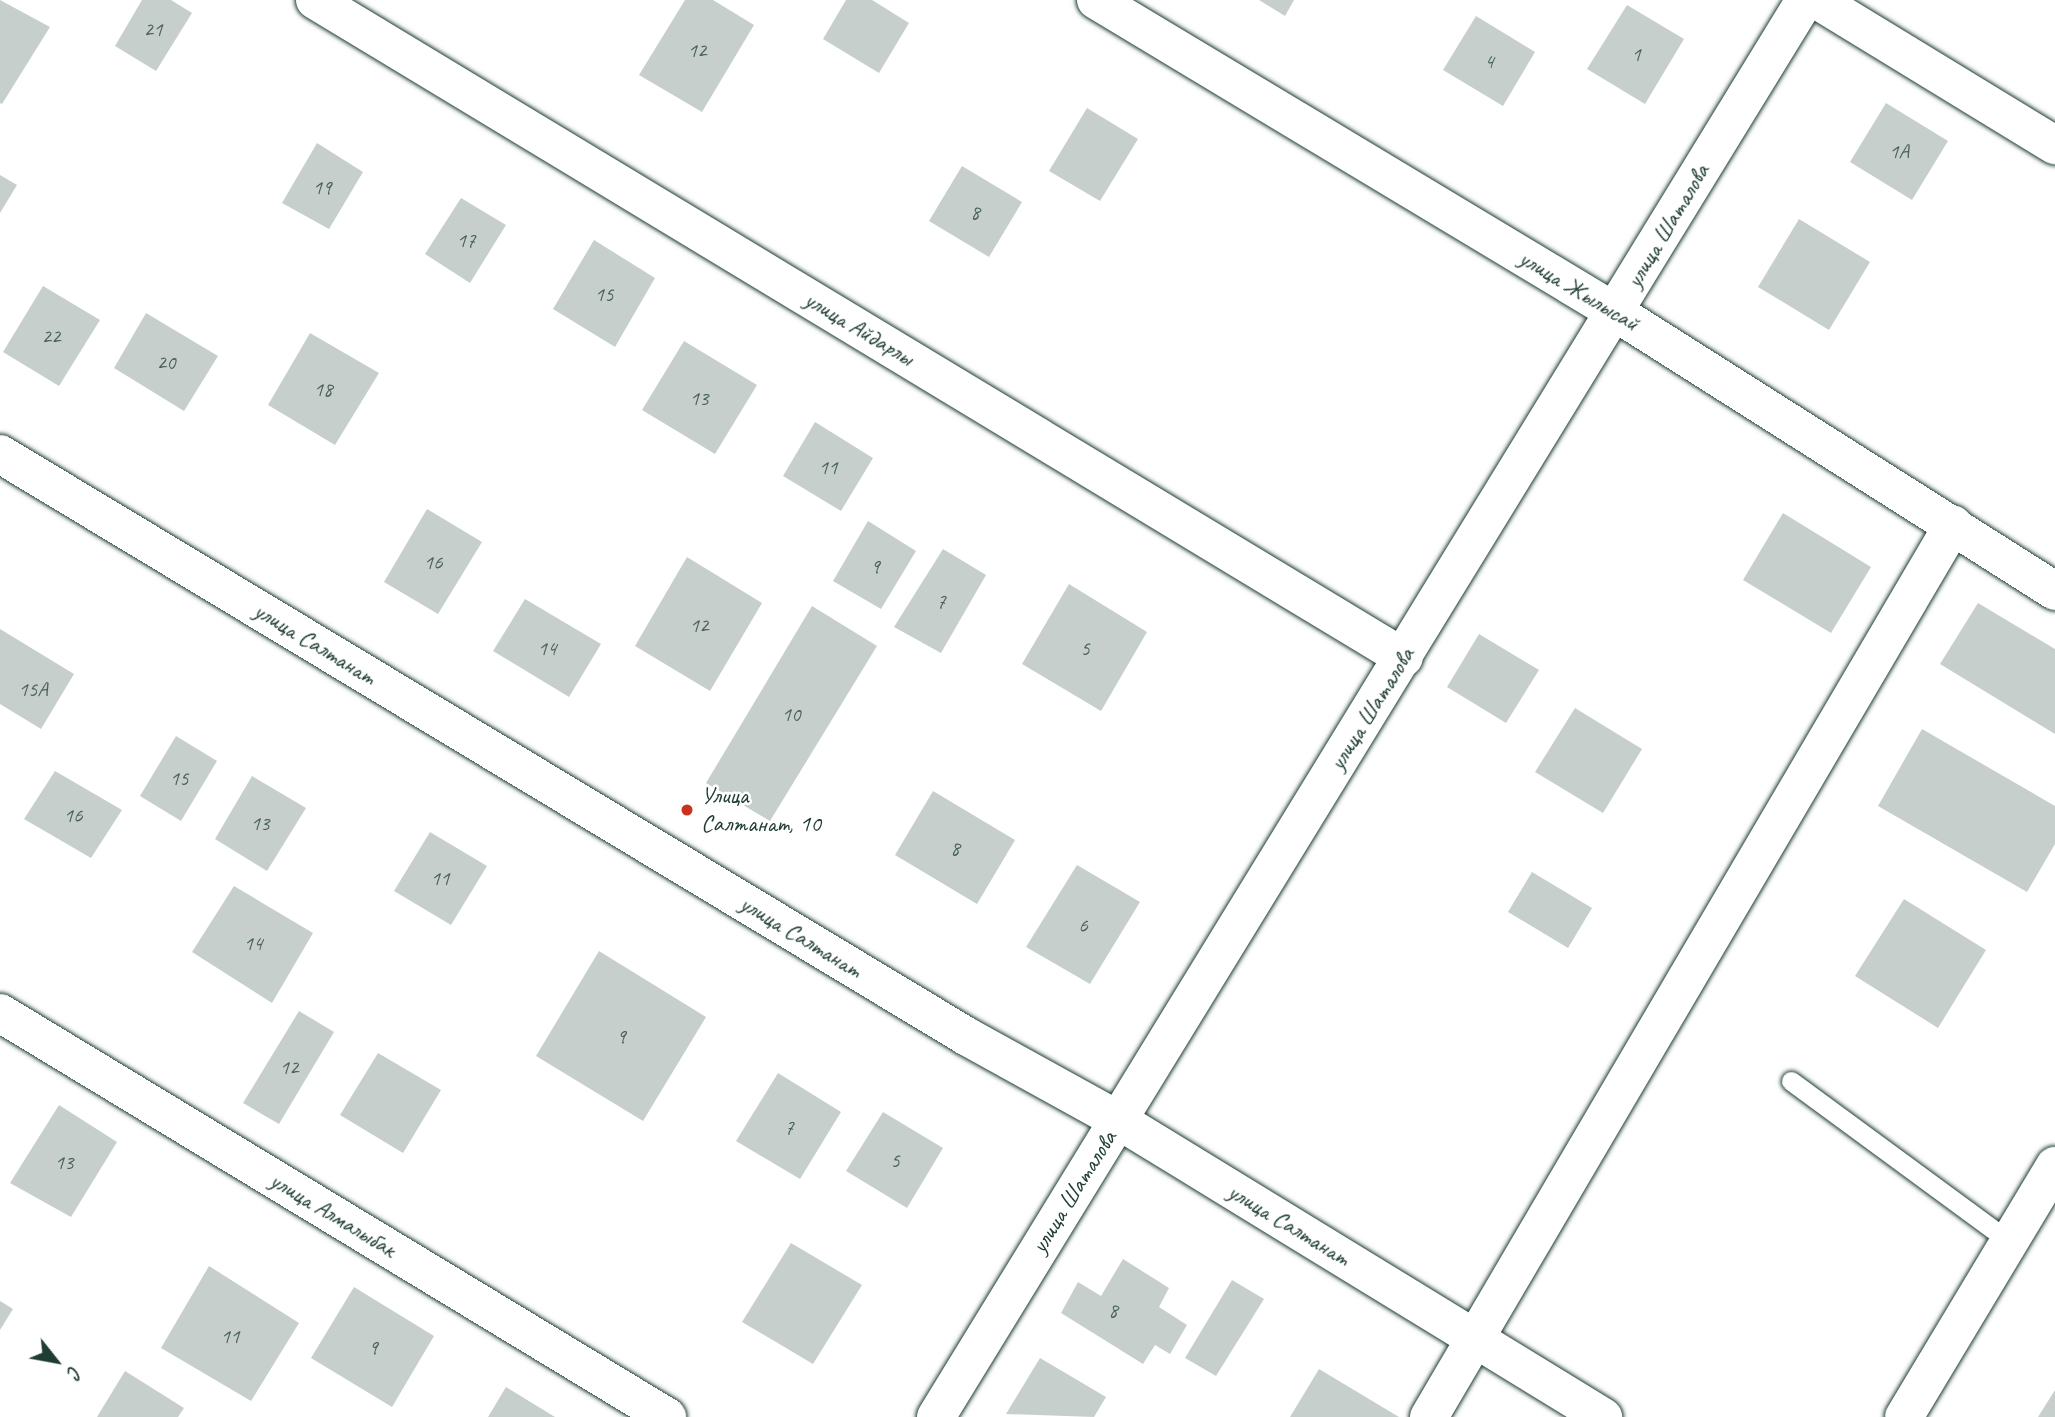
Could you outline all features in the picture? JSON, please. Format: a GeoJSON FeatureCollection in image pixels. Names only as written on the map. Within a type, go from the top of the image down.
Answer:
{"type":"FeatureCollection","features":[{"type":"Feature","properties":{"kind":"street","name":"улица Айдарлы"},"geometry":{"type":"LineString","coordinates":[[314,0],[1404,658]]}},
{"type":"Feature","properties":{"kind":"street","name":"улица Жылысай"},"geometry":{"type":"LineString","coordinates":[[1096,0],[1615,312],[2055,591]]}},
{"type":"Feature","properties":{"kind":"street","name":"улица Шаталова"},"geometry":{"type":"LineString","coordinates":[[936,1417],[1404,658],[1805,0]]}},
{"type":"Feature","properties":{"kind":"street"},"geometry":{"type":"LineString","coordinates":[[1818,0],[2055,145]]}},
{"type":"Feature","properties":{"kind":"street","name":"улица Салтанат"},"geometry":{"type":"LineString","coordinates":[[0,454],[966,1036],[1118,1120],[1603,1417]]}},
{"type":"Feature","properties":{"kind":"street"},"geometry":{"type":"LineString","coordinates":[[1429,1417],[1953,525]]}},
{"type":"Feature","properties":{"kind":"street","name":"улица Алмалыбак"},"geometry":{"type":"LineString","coordinates":[[0,1013],[667,1417]]}},
{"type":"Feature","properties":{"kind":"street"},"geometry":{"type":"LineString","coordinates":[[1904,1417],[2010,1242],[2052,1179]]}},
{"type":"Feature","properties":{"kind":"lane"},"geometry":{"type":"LineString","coordinates":[[1791,1081],[2010,1242]]}},
{"type":"Feature","properties":{"kind":"building"},"geometry":{"type":"Polygon","coordinates":[[[0,0],[50,27],[2,104],[0,103],[0,0]]]}},
{"type":"Feature","properties":{"kind":"building"},"geometry":{"type":"Polygon","coordinates":[[[142,0],[171,0],[192,13],[156,71],[115,46],[142,0]]]}},
{"type":"Feature","properties":{"kind":"building"},"geometry":{"type":"Polygon","coordinates":[[[685,0],[713,0],[754,25],[702,112],[639,75],[685,0]]]}},
{"type":"Feature","properties":{"kind":"building"},"geometry":{"type":"Polygon","coordinates":[[[846,0],[872,0],[909,23],[879,73],[823,39],[846,0]]]}},
{"type":"Feature","properties":{"kind":"building"},"geometry":{"type":"Polygon","coordinates":[[[1259,0],[1294,0],[1285,16],[1259,0]]]}},
{"type":"Feature","properties":{"kind":"building"},"geometry":{"type":"Polygon","coordinates":[[[1627,5],[1684,39],[1645,104],[1587,69],[1627,5]]]}},
{"type":"Feature","properties":{"kind":"building"},"geometry":{"type":"Polygon","coordinates":[[[1476,16],[1535,52],[1503,106],[1443,70],[1476,16]]]}},
{"type":"Feature","properties":{"kind":"building"},"geometry":{"type":"Polygon","coordinates":[[[1886,103],[1948,141],[1912,200],[1850,162],[1886,103]]]}},
{"type":"Feature","properties":{"kind":"building"},"geometry":{"type":"Polygon","coordinates":[[[1087,108],[1138,139],[1100,201],[1049,171],[1087,108]]]}},
{"type":"Feature","properties":{"kind":"building"},"geometry":{"type":"Polygon","coordinates":[[[317,143],[363,172],[329,229],[282,203],[317,143]]]}},
{"type":"Feature","properties":{"kind":"building"},"geometry":{"type":"Polygon","coordinates":[[[962,166],[1022,202],[989,257],[929,221],[962,166]]]}},
{"type":"Feature","properties":{"kind":"building"},"geometry":{"type":"Polygon","coordinates":[[[0,175],[17,185],[0,213],[0,175]]]}},
{"type":"Feature","properties":{"kind":"building"},"geometry":{"type":"Polygon","coordinates":[[[461,198],[506,225],[470,283],[425,254],[461,198]]]}},
{"type":"Feature","properties":{"kind":"building"},"geometry":{"type":"Polygon","coordinates":[[[1799,219],[1870,262],[1829,330],[1758,287],[1799,219]]]}},
{"type":"Feature","properties":{"kind":"building"},"geometry":{"type":"Polygon","coordinates":[[[594,240],[655,278],[615,347],[553,309],[594,240]]]}},
{"type":"Feature","properties":{"kind":"building"},"geometry":{"type":"Polygon","coordinates":[[[43,286],[100,320],[59,386],[3,352],[43,286]]]}},
{"type":"Feature","properties":{"kind":"building"},"geometry":{"type":"Polygon","coordinates":[[[146,313],[218,356],[184,411],[114,368],[146,313]]]}},
{"type":"Feature","properties":{"kind":"building"},"geometry":{"type":"Polygon","coordinates":[[[310,333],[379,373],[335,445],[268,405],[310,333]]]}},
{"type":"Feature","properties":{"kind":"building"},"geometry":{"type":"Polygon","coordinates":[[[684,341],[757,385],[715,454],[642,410],[684,341]]]}},
{"type":"Feature","properties":{"kind":"building"},"geometry":{"type":"Polygon","coordinates":[[[815,422],[873,458],[841,511],[783,476],[815,422]]]}},
{"type":"Feature","properties":{"kind":"building"},"geometry":{"type":"Polygon","coordinates":[[[427,509],[482,542],[438,614],[384,582],[427,509]]]}},
{"type":"Feature","properties":{"kind":"building"},"geometry":{"type":"Polygon","coordinates":[[[1783,513],[1871,567],[1831,633],[1743,580],[1783,513]]]}},
{"type":"Feature","properties":{"kind":"building"},"geometry":{"type":"Polygon","coordinates":[[[868,521],[916,551],[881,609],[833,581],[868,521]]]}},
{"type":"Feature","properties":{"kind":"building"},"geometry":{"type":"Polygon","coordinates":[[[943,549],[986,575],[941,653],[894,627],[943,549]]]}},
{"type":"Feature","properties":{"kind":"building"},"geometry":{"type":"Polygon","coordinates":[[[687,557],[762,603],[710,691],[635,646],[687,557]]]}},
{"type":"Feature","properties":{"kind":"building"},"geometry":{"type":"Polygon","coordinates":[[[1069,584],[1147,632],[1101,711],[1022,664],[1069,584]]]}},
{"type":"Feature","properties":{"kind":"building"},"geometry":{"type":"Polygon","coordinates":[[[525,599],[601,644],[569,697],[493,651],[525,599]]]}},
{"type":"Feature","properties":{"kind":"building"},"geometry":{"type":"Polygon","coordinates":[[[1978,603],[2055,649],[2055,734],[1940,664],[1978,603]]]}},
{"type":"Feature","properties":{"kind":"building"},"geometry":{"type":"Polygon","coordinates":[[[812,606],[877,646],[770,821],[706,783],[812,606]]]}},
{"type":"Feature","properties":{"kind":"building"},"geometry":{"type":"Polygon","coordinates":[[[0,629],[74,674],[41,729],[0,704],[0,629]]]}},
{"type":"Feature","properties":{"kind":"building"},"geometry":{"type":"Polygon","coordinates":[[[1479,634],[1539,670],[1506,723],[1447,687],[1479,634]]]}},
{"type":"Feature","properties":{"kind":"building"},"geometry":{"type":"Polygon","coordinates":[[[1575,708],[1642,749],[1603,813],[1535,772],[1575,708]]]}},
{"type":"Feature","properties":{"kind":"building"},"geometry":{"type":"Polygon","coordinates":[[[1922,729],[2055,806],[2055,844],[2027,892],[1878,806],[1922,729]]]}},
{"type":"Feature","properties":{"kind":"building"},"geometry":{"type":"Polygon","coordinates":[[[176,736],[217,761],[181,821],[140,796],[176,736]]]}},
{"type":"Feature","properties":{"kind":"building"},"geometry":{"type":"Polygon","coordinates":[[[55,771],[122,810],[91,858],[24,819],[55,771]]]}},
{"type":"Feature","properties":{"kind":"building"},"geometry":{"type":"Polygon","coordinates":[[[252,776],[306,808],[267,871],[215,839],[252,776]]]}},
{"type":"Feature","properties":{"kind":"building"},"geometry":{"type":"Polygon","coordinates":[[[933,791],[1015,840],[977,904],[895,855],[933,791]]]}},
{"type":"Feature","properties":{"kind":"building"},"geometry":{"type":"Polygon","coordinates":[[[430,832],[487,866],[451,925],[394,891],[430,832]]]}},
{"type":"Feature","properties":{"kind":"building"},"geometry":{"type":"Polygon","coordinates":[[[1077,865],[1140,902],[1090,984],[1026,947],[1077,865]]]}},
{"type":"Feature","properties":{"kind":"building"},"geometry":{"type":"Polygon","coordinates":[[[1532,872],[1592,908],[1568,948],[1508,912],[1532,872]]]}},
{"type":"Feature","properties":{"kind":"building"},"geometry":{"type":"Polygon","coordinates":[[[234,886],[313,933],[272,1003],[192,952],[234,886]]]}},
{"type":"Feature","properties":{"kind":"building"},"geometry":{"type":"Polygon","coordinates":[[[1904,899],[1986,950],[1938,1028],[1855,976],[1904,899]]]}},
{"type":"Feature","properties":{"kind":"building"},"geometry":{"type":"Polygon","coordinates":[[[599,951],[706,1017],[643,1121],[536,1056],[599,951]]]}},
{"type":"Feature","properties":{"kind":"building"},"geometry":{"type":"Polygon","coordinates":[[[299,1011],[334,1032],[279,1124],[243,1103],[299,1011]]]}},
{"type":"Feature","properties":{"kind":"building"},"geometry":{"type":"Polygon","coordinates":[[[378,1053],[441,1090],[403,1153],[340,1115],[378,1053]]]}},
{"type":"Feature","properties":{"kind":"building"},"geometry":{"type":"Polygon","coordinates":[[[778,1073],[841,1112],[800,1179],[736,1141],[778,1073]]]}},
{"type":"Feature","properties":{"kind":"building"},"geometry":{"type":"Polygon","coordinates":[[[59,1105],[117,1142],[71,1217],[10,1183],[59,1105]]]}},
{"type":"Feature","properties":{"kind":"building"},"geometry":{"type":"Polygon","coordinates":[[[883,1112],[943,1148],[907,1208],[846,1171],[883,1112]]]}},
{"type":"Feature","properties":{"kind":"building"},"geometry":{"type":"Polygon","coordinates":[[[791,1243],[862,1285],[813,1364],[742,1322],[791,1243]]]}},
{"type":"Feature","properties":{"kind":"building"},"geometry":{"type":"Polygon","coordinates":[[[1123,1259],[1169,1288],[1159,1307],[1187,1325],[1170,1354],[1155,1345],[1143,1364],[1061,1313],[1078,1282],[1101,1296],[1123,1259]]]}},
{"type":"Feature","properties":{"kind":"building"},"geometry":{"type":"Polygon","coordinates":[[[209,1266],[299,1323],[251,1401],[161,1348],[209,1266]]]}},
{"type":"Feature","properties":{"kind":"building"},"geometry":{"type":"Polygon","coordinates":[[[1232,1280],[1264,1299],[1216,1376],[1185,1358],[1232,1280]]]}},
{"type":"Feature","properties":{"kind":"building"},"geometry":{"type":"Polygon","coordinates":[[[354,1287],[434,1336],[392,1407],[311,1358],[354,1287]]]}},
{"type":"Feature","properties":{"kind":"building"},"geometry":{"type":"Polygon","coordinates":[[[0,1301],[13,1309],[0,1330],[0,1301]]]}},
{"type":"Feature","properties":{"kind":"building"},"geometry":{"type":"Polygon","coordinates":[[[1040,1358],[1106,1397],[1094,1417],[1006,1414],[1040,1358]]]}},
{"type":"Feature","properties":{"kind":"building"},"geometry":{"type":"Polygon","coordinates":[[[1319,1369],[1399,1417],[1290,1417],[1319,1369]]]}},
{"type":"Feature","properties":{"kind":"building"},"geometry":{"type":"Polygon","coordinates":[[[125,1371],[184,1408],[178,1417],[97,1417],[125,1371]]]}},
{"type":"Feature","properties":{"kind":"building"},"geometry":{"type":"Polygon","coordinates":[[[506,1387],[555,1417],[488,1417],[506,1387]]]}},
{"type":"Feature","properties":{"kind":"building"},"geometry":{"type":"Polygon","coordinates":[[[2055,1390],[2055,1417],[2038,1417],[2055,1390]]]}},
{"type":"Feature","properties":{"kind":"place","name":"Улица Салтанат, 10"},"geometry":{"type":"Point","coordinates":[687,810]}}]}
